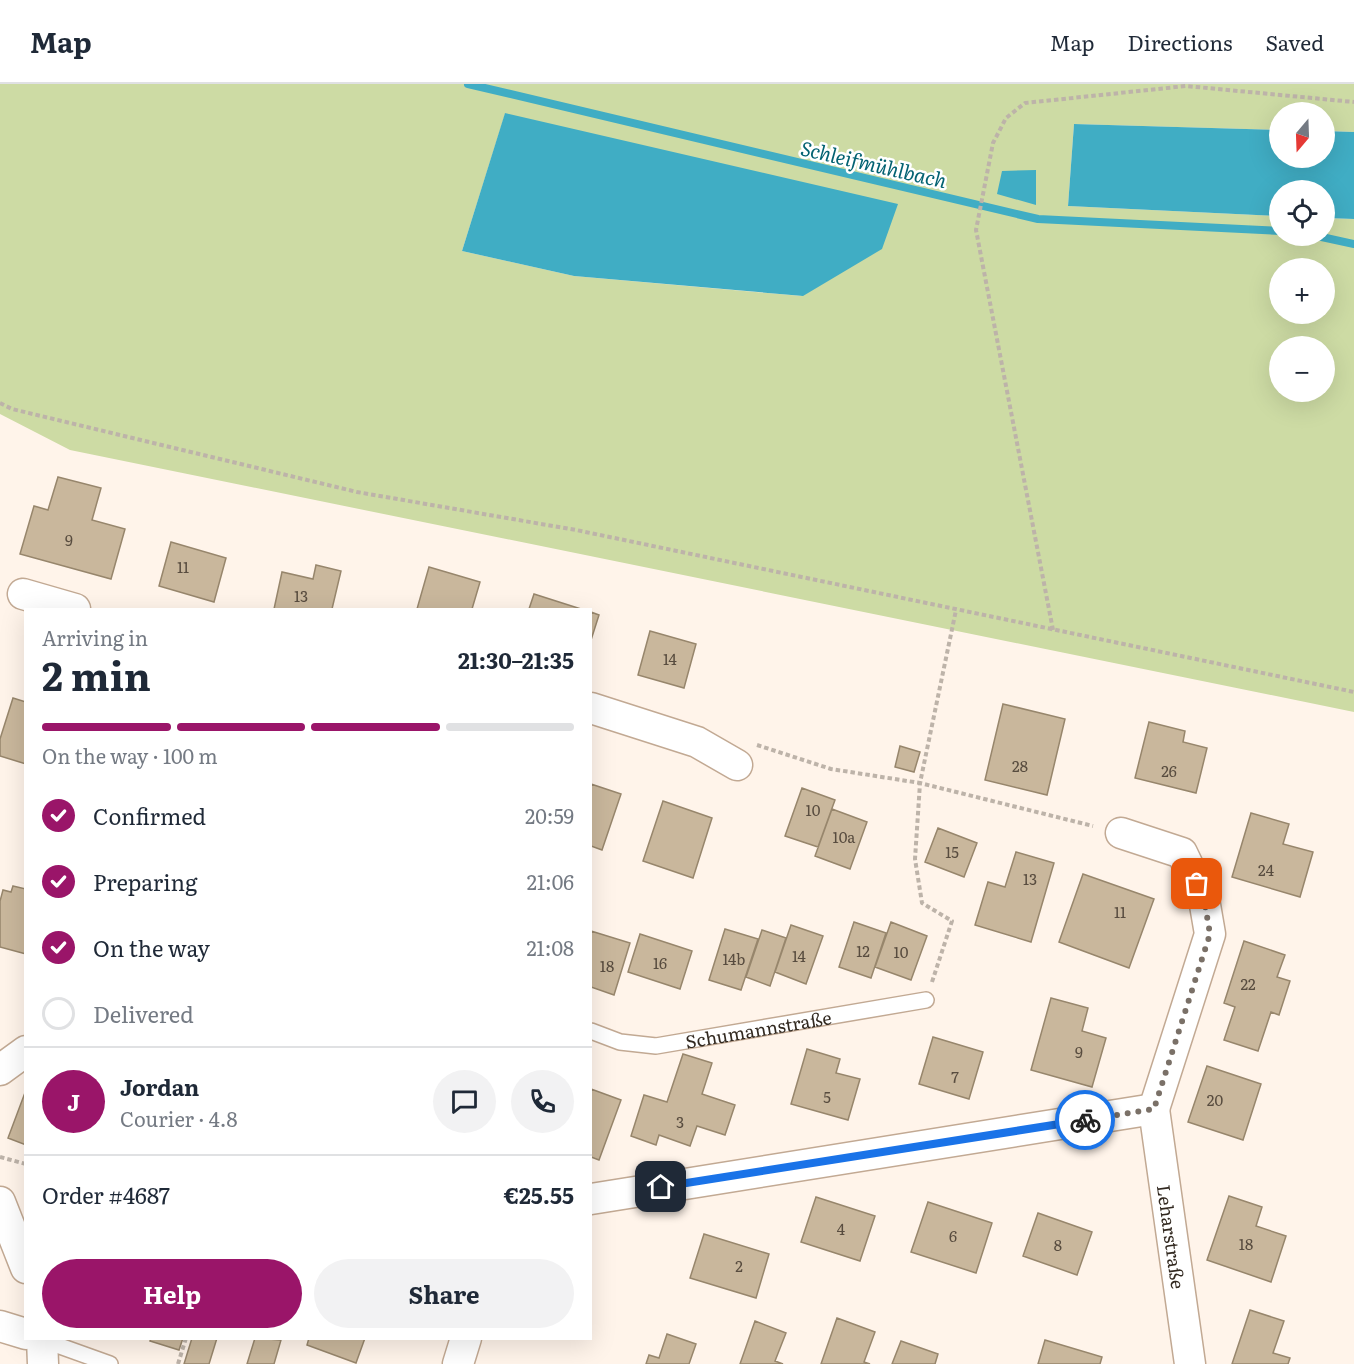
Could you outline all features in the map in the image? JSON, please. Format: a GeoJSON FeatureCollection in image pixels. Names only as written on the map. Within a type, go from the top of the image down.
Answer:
{"type":"FeatureCollection","features":[{"type":"Feature","properties":{"kind":"street"},"geometry":{"type":"LineString","coordinates":[[24,594],[72,608]]}},
{"type":"Feature","properties":{"kind":"street"},"geometry":{"type":"LineString","coordinates":[[592,708],[697,742],[737,765]]}},
{"type":"Feature","properties":{"kind":"street","name":"Leharstraße"},"geometry":{"type":"LineString","coordinates":[[1121,833],[1182,853],[1204,899],[1210,934],[1154,1109],[1190,1364]]}},
{"type":"Feature","properties":{"kind":"street"},"geometry":{"type":"LineString","coordinates":[[0,1070],[24,1052]]}},
{"type":"Feature","properties":{"kind":"street"},"geometry":{"type":"LineString","coordinates":[[592,1198],[1154,1109]]}},
{"type":"Feature","properties":{"kind":"street"},"geometry":{"type":"LineString","coordinates":[[0,1202],[24,1263]]}},
{"type":"Feature","properties":{"kind":"street"},"geometry":{"type":"LineString","coordinates":[[0,1326],[24,1337]]}},
{"type":"Feature","properties":{"kind":"street"},"geometry":{"type":"LineString","coordinates":[[458,1364],[465,1340]]}},
{"type":"Feature","properties":{"kind":"lane","name":"Schumannstraße"},"geometry":{"type":"LineString","coordinates":[[592,1031],[620,1042],[656,1046],[926,1000]]}},
{"type":"Feature","properties":{"kind":"lane"},"geometry":{"type":"LineString","coordinates":[[38,1343],[110,1364]]}},
{"type":"Feature","properties":{"kind":"path"},"geometry":{"type":"LineString","coordinates":[[1053,630],[976,230],[993,143],[1006,118],[1025,103],[1186,86],[1354,102]]}},
{"type":"Feature","properties":{"kind":"path"},"geometry":{"type":"LineString","coordinates":[[0,403],[23,412],[357,492],[576,530],[1354,692]]}},
{"type":"Feature","properties":{"kind":"path"},"geometry":{"type":"LineString","coordinates":[[926,1000],[951,921],[922,903],[915,860],[920,783],[956,610]]}},
{"type":"Feature","properties":{"kind":"path"},"geometry":{"type":"LineString","coordinates":[[737,765],[748,742],[831,768],[920,783],[1121,833]]}},
{"type":"Feature","properties":{"kind":"path"},"geometry":{"type":"LineString","coordinates":[[0,1157],[24,1163]]}},
{"type":"Feature","properties":{"kind":"path"},"geometry":{"type":"LineString","coordinates":[[178,1364],[185,1340]]}},
{"type":"Feature","properties":{"kind":"green space"},"geometry":{"type":"Polygon","coordinates":[[[0,84],[1354,84],[1354,132],[1335,131],[1335,102],[1269,102],[1269,130],[1074,124],[1068,206],[1269,216],[1269,246],[1335,246],[1335,218],[1354,219],[1354,712],[70,450],[0,414],[0,84]],[[505,113],[462,251],[574,276],[802,296],[505,113]]]}},
{"type":"Feature","properties":{"kind":"water"},"geometry":{"type":"Polygon","coordinates":[[[505,113],[898,204],[882,249],[803,296],[574,276],[462,251],[505,113]]]}},
{"type":"Feature","properties":{"kind":"water"},"geometry":{"type":"Polygon","coordinates":[[[1074,124],[1269,130],[1269,168],[1335,168],[1335,131],[1354,132],[1354,219],[1335,218],[1335,180],[1269,180],[1269,216],[1068,206],[1074,124]]]}},
{"type":"Feature","properties":{"kind":"water"},"geometry":{"type":"Polygon","coordinates":[[[1036,170],[1036,205],[997,194],[1002,171],[1036,170]]]}},
{"type":"Feature","properties":{"kind":"building"},"geometry":{"type":"Polygon","coordinates":[[[58,477],[101,488],[92,520],[125,529],[111,579],[20,554],[34,506],[48,510],[58,477]]]}},
{"type":"Feature","properties":{"kind":"building"},"geometry":{"type":"Polygon","coordinates":[[[171,542],[226,558],[214,602],[159,586],[171,542]]]}},
{"type":"Feature","properties":{"kind":"building"},"geometry":{"type":"Polygon","coordinates":[[[316,565],[341,571],[332,608],[274,608],[282,572],[313,579],[316,565]]]}},
{"type":"Feature","properties":{"kind":"building"},"geometry":{"type":"Polygon","coordinates":[[[429,567],[480,582],[472,608],[417,608],[429,567]]]}},
{"type":"Feature","properties":{"kind":"building"},"geometry":{"type":"Polygon","coordinates":[[[534,594],[578,608],[529,608],[534,594]]]}},
{"type":"Feature","properties":{"kind":"building"},"geometry":{"type":"Polygon","coordinates":[[[592,612],[599,615],[592,637],[592,612]]]}},
{"type":"Feature","properties":{"kind":"building"},"geometry":{"type":"Polygon","coordinates":[[[650,631],[696,644],[684,688],[638,675],[650,631]]]}},
{"type":"Feature","properties":{"kind":"building"},"geometry":{"type":"Polygon","coordinates":[[[13,698],[24,701],[24,763],[0,756],[0,739],[13,698]]]}},
{"type":"Feature","properties":{"kind":"building"},"geometry":{"type":"Polygon","coordinates":[[[1003,704],[1065,719],[1047,795],[985,780],[1003,704]]]}},
{"type":"Feature","properties":{"kind":"building"},"geometry":{"type":"Polygon","coordinates":[[[1149,722],[1185,731],[1183,742],[1207,748],[1196,793],[1135,778],[1149,722]]]}},
{"type":"Feature","properties":{"kind":"building"},"geometry":{"type":"Polygon","coordinates":[[[900,746],[920,752],[914,772],[895,767],[900,746]]]}},
{"type":"Feature","properties":{"kind":"building"},"geometry":{"type":"Polygon","coordinates":[[[592,784],[621,794],[602,850],[592,846],[592,784]]]}},
{"type":"Feature","properties":{"kind":"building"},"geometry":{"type":"Polygon","coordinates":[[[802,788],[835,800],[818,847],[785,836],[802,788]]]}},
{"type":"Feature","properties":{"kind":"building"},"geometry":{"type":"Polygon","coordinates":[[[663,801],[712,818],[693,878],[643,861],[663,801]]]}},
{"type":"Feature","properties":{"kind":"building"},"geometry":{"type":"Polygon","coordinates":[[[832,809],[867,822],[850,869],[815,856],[832,809]]]}},
{"type":"Feature","properties":{"kind":"building"},"geometry":{"type":"Polygon","coordinates":[[[1251,813],[1289,824],[1283,844],[1313,852],[1300,897],[1232,877],[1251,813]]]}},
{"type":"Feature","properties":{"kind":"building"},"geometry":{"type":"Polygon","coordinates":[[[938,828],[977,843],[964,877],[925,862],[938,828]]]}},
{"type":"Feature","properties":{"kind":"building"},"geometry":{"type":"Polygon","coordinates":[[[1016,852],[1054,863],[1031,942],[975,925],[988,882],[1005,887],[1016,852]]]}},
{"type":"Feature","properties":{"kind":"building"},"geometry":{"type":"Polygon","coordinates":[[[1083,874],[1154,899],[1129,968],[1059,942],[1083,874]]]}},
{"type":"Feature","properties":{"kind":"building"},"geometry":{"type":"Polygon","coordinates":[[[13,886],[24,889],[24,953],[0,947],[0,901],[3,890],[11,892],[13,886]]]}},
{"type":"Feature","properties":{"kind":"building"},"geometry":{"type":"Polygon","coordinates":[[[854,922],[886,933],[871,978],[839,967],[854,922]]]}},
{"type":"Feature","properties":{"kind":"building"},"geometry":{"type":"Polygon","coordinates":[[[891,922],[927,936],[911,980],[875,967],[891,922]]]}},
{"type":"Feature","properties":{"kind":"building"},"geometry":{"type":"Polygon","coordinates":[[[791,925],[823,936],[806,984],[775,972],[791,925]]]}},
{"type":"Feature","properties":{"kind":"building"},"geometry":{"type":"Polygon","coordinates":[[[725,929],[758,939],[741,990],[709,980],[725,929]]]}},
{"type":"Feature","properties":{"kind":"building"},"geometry":{"type":"Polygon","coordinates":[[[762,930],[786,938],[770,986],[746,977],[762,930]]]}},
{"type":"Feature","properties":{"kind":"building"},"geometry":{"type":"Polygon","coordinates":[[[592,931],[630,943],[614,995],[592,987],[592,931]]]}},
{"type":"Feature","properties":{"kind":"building"},"geometry":{"type":"Polygon","coordinates":[[[640,934],[692,951],[680,989],[628,972],[640,934]]]}},
{"type":"Feature","properties":{"kind":"building"},"geometry":{"type":"Polygon","coordinates":[[[1244,941],[1285,955],[1277,977],[1290,981],[1279,1015],[1271,1012],[1258,1051],[1224,1040],[1235,1007],[1224,1003],[1244,941]]]}},
{"type":"Feature","properties":{"kind":"building"},"geometry":{"type":"Polygon","coordinates":[[[1051,998],[1088,1008],[1082,1031],[1106,1038],[1092,1087],[1031,1070],[1051,998]]]}},
{"type":"Feature","properties":{"kind":"building"},"geometry":{"type":"Polygon","coordinates":[[[933,1037],[983,1052],[969,1099],[919,1084],[933,1037]]]}},
{"type":"Feature","properties":{"kind":"building"},"geometry":{"type":"Polygon","coordinates":[[[807,1049],[840,1059],[836,1073],[860,1079],[848,1120],[791,1104],[807,1049]]]}},
{"type":"Feature","properties":{"kind":"building"},"geometry":{"type":"Polygon","coordinates":[[[683,1054],[712,1063],[702,1094],[735,1105],[725,1135],[697,1126],[690,1146],[659,1135],[656,1145],[631,1136],[644,1095],[667,1102],[683,1054]]]}},
{"type":"Feature","properties":{"kind":"building"},"geometry":{"type":"Polygon","coordinates":[[[1207,1066],[1261,1084],[1243,1140],[1188,1122],[1207,1066]]]}},
{"type":"Feature","properties":{"kind":"building"},"geometry":{"type":"Polygon","coordinates":[[[592,1089],[621,1100],[599,1160],[592,1157],[592,1089]]]}},
{"type":"Feature","properties":{"kind":"building"},"geometry":{"type":"Polygon","coordinates":[[[24,1095],[24,1144],[8,1138],[24,1095]]]}},
{"type":"Feature","properties":{"kind":"building"},"geometry":{"type":"Polygon","coordinates":[[[1229,1196],[1262,1207],[1256,1226],[1286,1236],[1271,1282],[1207,1260],[1229,1196]]]}},
{"type":"Feature","properties":{"kind":"building"},"geometry":{"type":"Polygon","coordinates":[[[816,1197],[875,1216],[860,1261],[801,1242],[816,1197]]]}},
{"type":"Feature","properties":{"kind":"building"},"geometry":{"type":"Polygon","coordinates":[[[928,1202],[992,1223],[976,1273],[911,1252],[928,1202]]]}},
{"type":"Feature","properties":{"kind":"building"},"geometry":{"type":"Polygon","coordinates":[[[1038,1213],[1092,1232],[1077,1275],[1023,1256],[1038,1213]]]}},
{"type":"Feature","properties":{"kind":"building"},"geometry":{"type":"Polygon","coordinates":[[[704,1234],[769,1254],[756,1298],[690,1278],[704,1234]]]}},
{"type":"Feature","properties":{"kind":"building"},"geometry":{"type":"Polygon","coordinates":[[[1250,1310],[1284,1321],[1273,1353],[1290,1358],[1288,1364],[1232,1364],[1250,1310]]]}},
{"type":"Feature","properties":{"kind":"building"},"geometry":{"type":"Polygon","coordinates":[[[837,1318],[875,1332],[864,1362],[870,1364],[821,1364],[837,1318]]]}},
{"type":"Feature","properties":{"kind":"building"},"geometry":{"type":"Polygon","coordinates":[[[755,1321],[786,1333],[775,1361],[783,1364],[740,1364],[755,1321]]]}},
{"type":"Feature","properties":{"kind":"building"},"geometry":{"type":"Polygon","coordinates":[[[667,1334],[696,1344],[689,1364],[646,1364],[649,1355],[659,1358],[667,1334]]]}},
{"type":"Feature","properties":{"kind":"building"},"geometry":{"type":"Polygon","coordinates":[[[150,1340],[182,1340],[179,1350],[150,1340]]]}},
{"type":"Feature","properties":{"kind":"building"},"geometry":{"type":"Polygon","coordinates":[[[191,1340],[216,1340],[209,1364],[184,1364],[191,1340]]]}},
{"type":"Feature","properties":{"kind":"building"},"geometry":{"type":"Polygon","coordinates":[[[254,1340],[281,1340],[274,1364],[247,1364],[254,1340]]]}},
{"type":"Feature","properties":{"kind":"building"},"geometry":{"type":"Polygon","coordinates":[[[308,1340],[364,1340],[356,1363],[307,1345],[308,1340]]]}},
{"type":"Feature","properties":{"kind":"building"},"geometry":{"type":"Polygon","coordinates":[[[1045,1340],[1102,1357],[1100,1364],[1038,1364],[1045,1340]]]}},
{"type":"Feature","properties":{"kind":"building"},"geometry":{"type":"Polygon","coordinates":[[[901,1341],[938,1354],[935,1364],[892,1364],[901,1341]]]}},
{"type":"Feature","properties":{"kind":"waterway","name":"Schleifmühlbach"},"geometry":{"type":"LineString","coordinates":[[468,84],[1038,219],[1269,230]]}},
{"type":"Feature","properties":{"kind":"waterway","name":"Schleifmühlbach"},"geometry":{"type":"LineString","coordinates":[[1335,240],[1354,244]]}},
{"type":"Feature","properties":{"kind":"way so far"},"geometry":{"type":"LineString","coordinates":[[1085,1120],[1154,1109],[1210,934],[1204,899],[1197,884]]}},
{"type":"Feature","properties":{"kind":"route"},"geometry":{"type":"LineString","coordinates":[[661,1187],[1085,1120]]}}]}
